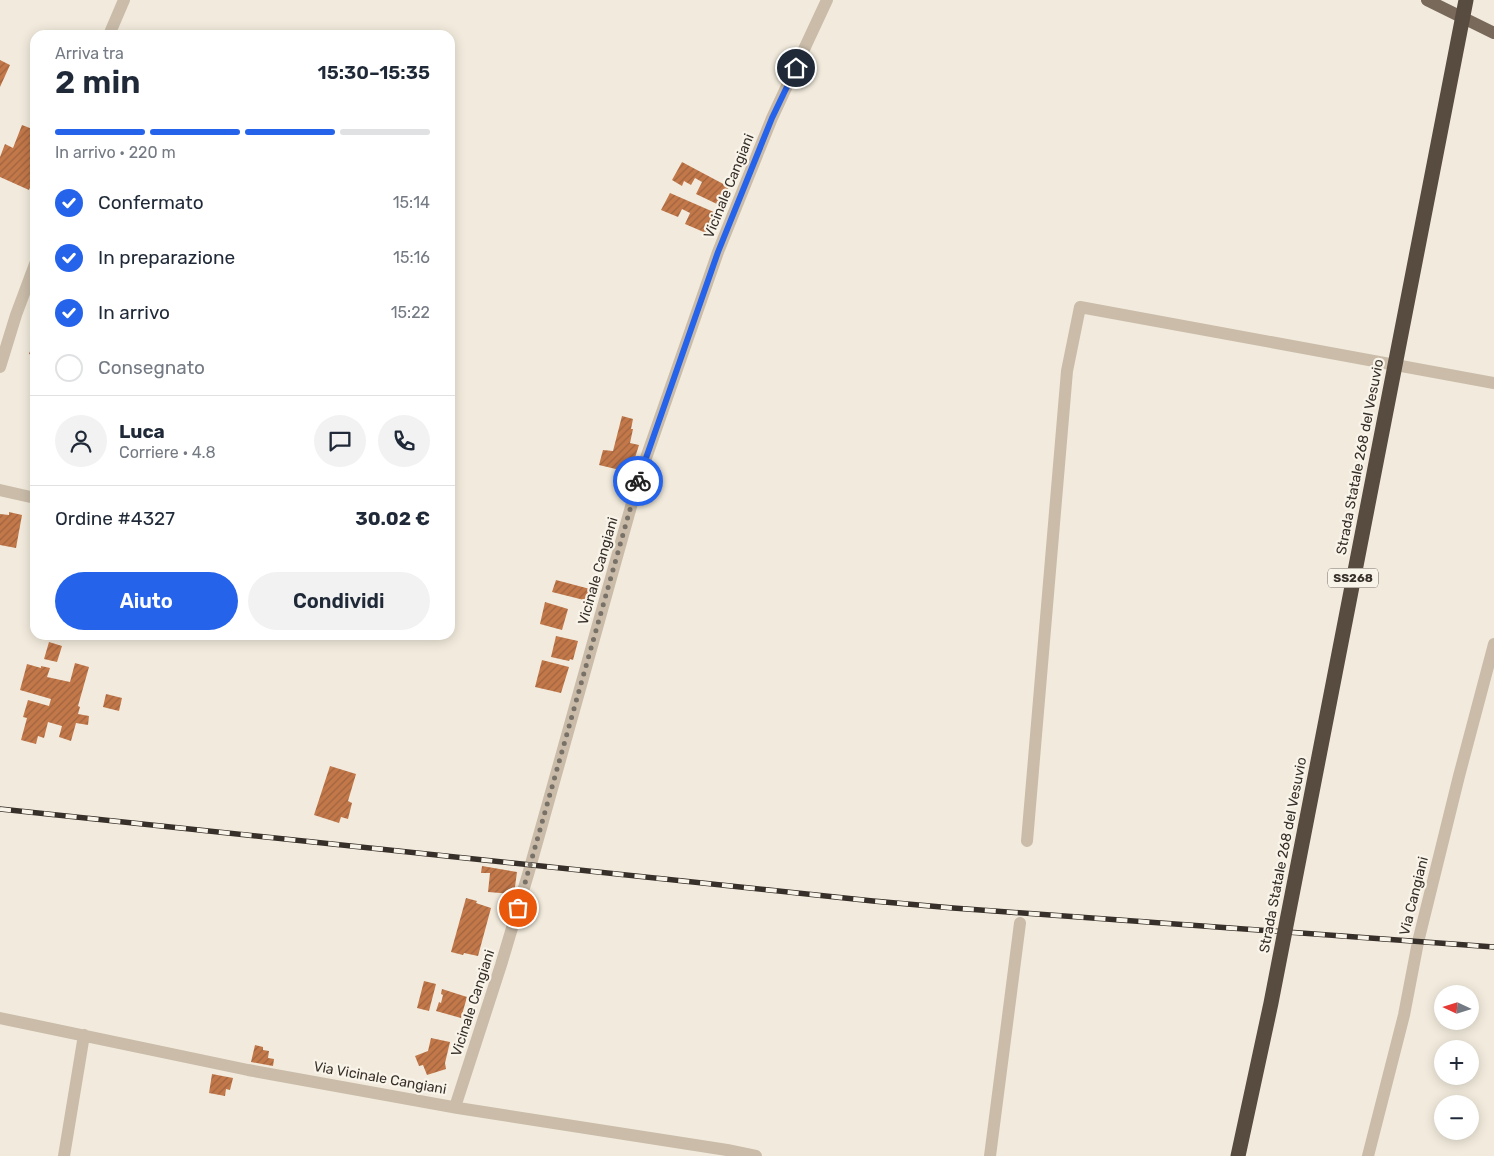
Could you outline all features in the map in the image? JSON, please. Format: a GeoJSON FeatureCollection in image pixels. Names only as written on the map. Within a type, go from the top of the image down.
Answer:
{"type":"FeatureCollection","features":[{"type":"Feature","properties":{"kind":"highway","name":"Strada Statale 268 del Vesuvio"},"geometry":{"type":"LineString","coordinates":[[1238,1156],[1271,1003],[1466,0]]}},
{"type":"Feature","properties":{"kind":"main road"},"geometry":{"type":"LineString","coordinates":[[1427,0],[1494,34]]}},
{"type":"Feature","properties":{"kind":"street"},"geometry":{"type":"LineString","coordinates":[[111,30],[124,0]]}},
{"type":"Feature","properties":{"kind":"street","name":"Vicinale Cangiani"},"geometry":{"type":"LineString","coordinates":[[454,1107],[501,965],[531,865],[639,478],[718,252],[772,118],[827,0]]}},
{"type":"Feature","properties":{"kind":"street"},"geometry":{"type":"LineString","coordinates":[[0,367],[30,277]]}},
{"type":"Feature","properties":{"kind":"street"},"geometry":{"type":"LineString","coordinates":[[1027,841],[1067,371],[1080,307],[1494,383]]}},
{"type":"Feature","properties":{"kind":"street"},"geometry":{"type":"LineString","coordinates":[[0,490],[30,497]]}},
{"type":"Feature","properties":{"kind":"street","name":"Via Cangiani"},"geometry":{"type":"LineString","coordinates":[[1368,1156],[1404,1015],[1427,905],[1494,644]]}},
{"type":"Feature","properties":{"kind":"street"},"geometry":{"type":"LineString","coordinates":[[990,1156],[1020,923]]}},
{"type":"Feature","properties":{"kind":"street","name":"Via Vicinale Cangiani"},"geometry":{"type":"LineString","coordinates":[[0,1018],[248,1070],[454,1107],[717,1148],[756,1156]]}},
{"type":"Feature","properties":{"kind":"street"},"geometry":{"type":"LineString","coordinates":[[64,1156],[84,1035]]}},
{"type":"Feature","properties":{"kind":"building"},"geometry":{"type":"Polygon","coordinates":[[[0,60],[10,65],[0,87],[0,60]]]}},
{"type":"Feature","properties":{"kind":"building"},"geometry":{"type":"Polygon","coordinates":[[[22,125],[30,128],[29,190],[0,177],[0,157],[5,144],[13,148],[22,125]]]}},
{"type":"Feature","properties":{"kind":"building"},"geometry":{"type":"Polygon","coordinates":[[[682,162],[729,187],[719,205],[696,194],[702,182],[695,178],[691,185],[684,181],[682,186],[672,180],[682,162]]]}},
{"type":"Feature","properties":{"kind":"building"},"geometry":{"type":"Polygon","coordinates":[[[670,193],[716,213],[706,233],[685,224],[690,213],[682,209],[678,217],[661,210],[670,193]]]}},
{"type":"Feature","properties":{"kind":"building"},"geometry":{"type":"Polygon","coordinates":[[[622,416],[633,419],[630,443],[639,445],[633,464],[627,462],[624,471],[599,465],[603,450],[613,451],[622,416]]]}},
{"type":"Feature","properties":{"kind":"building"},"geometry":{"type":"Polygon","coordinates":[[[9,512],[22,515],[16,548],[0,545],[0,514],[9,515],[9,512]]]}},
{"type":"Feature","properties":{"kind":"building"},"geometry":{"type":"Polygon","coordinates":[[[556,580],[590,589],[588,601],[552,592],[556,580]]]}},
{"type":"Feature","properties":{"kind":"building"},"geometry":{"type":"Polygon","coordinates":[[[545,602],[568,609],[562,630],[540,624],[545,602]]]}},
{"type":"Feature","properties":{"kind":"building"},"geometry":{"type":"Polygon","coordinates":[[[556,636],[578,641],[573,660],[570,659],[569,661],[551,657],[556,636]]]}},
{"type":"Feature","properties":{"kind":"building"},"geometry":{"type":"Polygon","coordinates":[[[49,642],[62,646],[57,662],[44,659],[49,642]]]}},
{"type":"Feature","properties":{"kind":"building"},"geometry":{"type":"Polygon","coordinates":[[[542,660],[569,667],[561,693],[535,687],[542,660]]]}},
{"type":"Feature","properties":{"kind":"building"},"geometry":{"type":"Polygon","coordinates":[[[75,663],[89,667],[78,706],[80,707],[78,714],[89,716],[88,725],[76,723],[71,741],[59,737],[62,726],[48,722],[44,738],[38,736],[36,744],[21,740],[27,718],[23,717],[28,700],[49,706],[51,699],[20,690],[27,664],[41,668],[41,666],[50,668],[47,677],[70,682],[75,663]]]}},
{"type":"Feature","properties":{"kind":"building"},"geometry":{"type":"Polygon","coordinates":[[[106,694],[122,698],[119,711],[103,707],[106,694]]]}},
{"type":"Feature","properties":{"kind":"building"},"geometry":{"type":"Polygon","coordinates":[[[330,766],[356,774],[348,801],[352,803],[348,819],[341,817],[339,823],[314,815],[330,766]]]}},
{"type":"Feature","properties":{"kind":"building"},"geometry":{"type":"Polygon","coordinates":[[[482,866],[517,872],[514,894],[488,892],[490,873],[481,873],[482,866]]]}},
{"type":"Feature","properties":{"kind":"building"},"geometry":{"type":"Polygon","coordinates":[[[466,898],[491,908],[478,956],[451,952],[466,898]]]}},
{"type":"Feature","properties":{"kind":"building"},"geometry":{"type":"Polygon","coordinates":[[[424,981],[436,984],[429,1011],[417,1008],[424,981]]]}},
{"type":"Feature","properties":{"kind":"building"},"geometry":{"type":"Polygon","coordinates":[[[442,989],[467,997],[461,1018],[436,1011],[439,1002],[441,1003],[442,989]]]}},
{"type":"Feature","properties":{"kind":"building"},"geometry":{"type":"Polygon","coordinates":[[[431,1038],[450,1042],[445,1063],[446,1069],[427,1075],[423,1065],[419,1066],[415,1056],[428,1051],[431,1038]]]}},
{"type":"Feature","properties":{"kind":"building"},"geometry":{"type":"Polygon","coordinates":[[[255,1045],[269,1051],[268,1058],[274,1059],[273,1066],[251,1062],[255,1045]]]}},
{"type":"Feature","properties":{"kind":"building"},"geometry":{"type":"Polygon","coordinates":[[[212,1074],[233,1078],[230,1090],[226,1089],[225,1096],[209,1093],[212,1074]]]}},
{"type":"Feature","properties":{"kind":"railway"},"geometry":{"type":"LineString","coordinates":[[0,809],[873,901],[1494,947]]}},
{"type":"Feature","properties":{"kind":"way so far"},"geometry":{"type":"LineString","coordinates":[[518,908],[638,481]]}},
{"type":"Feature","properties":{"kind":"route"},"geometry":{"type":"LineString","coordinates":[[638,481],[718,252],[772,118],[796,68]]}}]}
